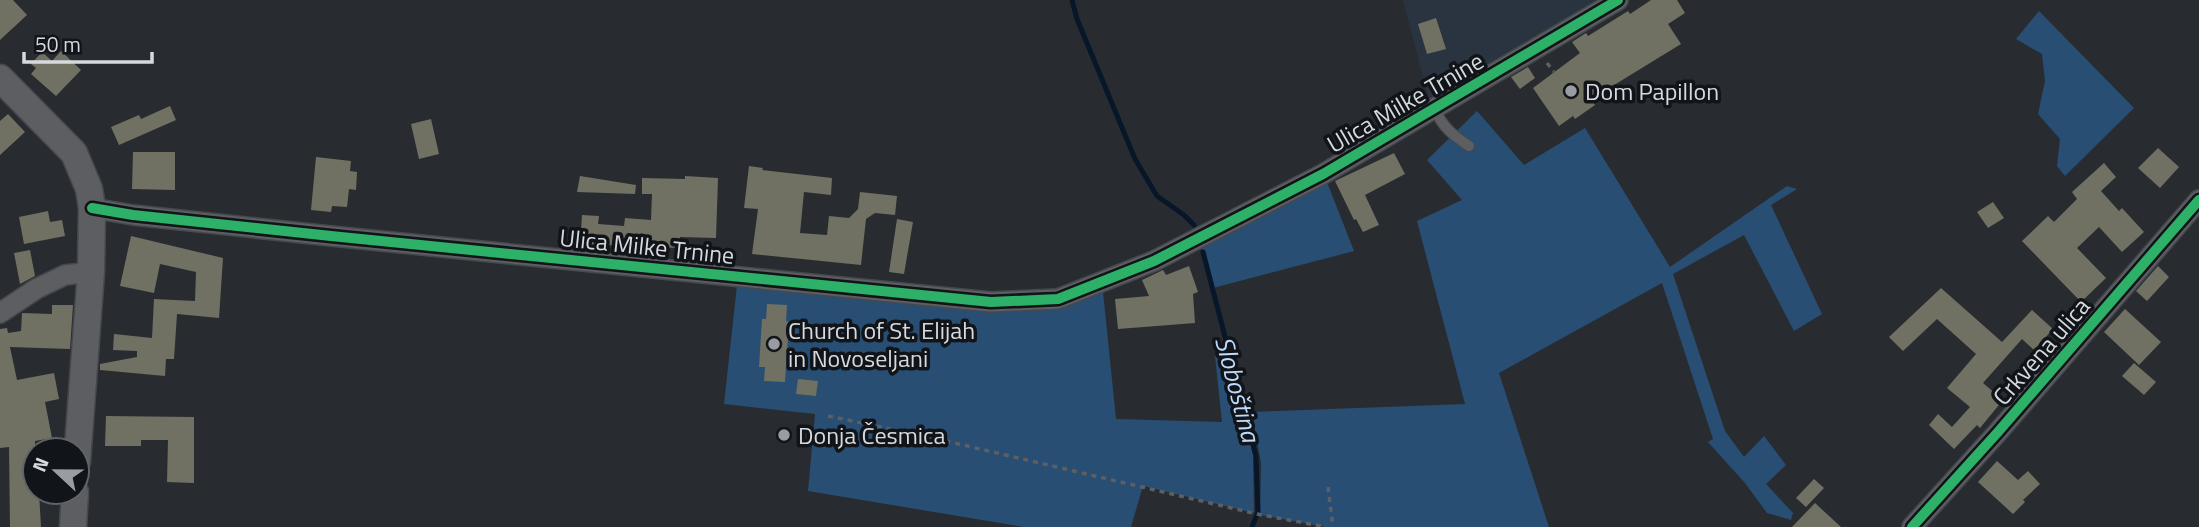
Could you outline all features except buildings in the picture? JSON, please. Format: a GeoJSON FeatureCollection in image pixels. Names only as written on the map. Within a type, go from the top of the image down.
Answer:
{"type":"FeatureCollection","features":[{"type":"Feature","properties":{"kind":"main road"},"geometry":{"type":"LineString","coordinates":[[0,78],[74,153],[89,189],[92,208],[91,272],[79,436]]}},
{"type":"Feature","properties":{"kind":"main road"},"geometry":{"type":"LineString","coordinates":[[73,527],[74,506]]}},
{"type":"Feature","properties":{"kind":"street","name":"Ulica Milke Trnine"},"geometry":{"type":"LineString","coordinates":[[92,208],[133,215],[320,235],[991,302],[1058,299],[1154,261],[1323,174],[1618,0]]}},
{"type":"Feature","properties":{"kind":"street","name":"Crkvena ulica"},"geometry":{"type":"LineString","coordinates":[[1912,527],[2199,200]]}},
{"type":"Feature","properties":{"kind":"street"},"geometry":{"type":"LineString","coordinates":[[0,313],[36,289],[65,275],[91,272]]}},
{"type":"Feature","properties":{"kind":"lane"},"geometry":{"type":"LineString","coordinates":[[1435,110],[1441,123],[1469,146]]}},
{"type":"Feature","properties":{"kind":"path"},"geometry":{"type":"LineString","coordinates":[[828,416],[1257,514],[1326,527]]}},
{"type":"Feature","properties":{"kind":"path"},"geometry":{"type":"LineString","coordinates":[[1328,487],[1333,527]]}},
{"type":"Feature","properties":{"kind":"shaded area"},"geometry":{"type":"Polygon","coordinates":[[[1403,0],[1618,0],[1432,111],[1403,0]]]}},
{"type":"Feature","properties":{"kind":"shaded area"},"geometry":{"type":"Polygon","coordinates":[[[2039,11],[2134,108],[2065,176],[2057,166],[2060,139],[2038,114],[2045,81],[2042,54],[2016,39],[2039,11]]]}},
{"type":"Feature","properties":{"kind":"shaded area"},"geometry":{"type":"Polygon","coordinates":[[[1477,111],[1524,165],[1585,128],[1670,267],[1787,186],[1797,189],[1771,205],[1822,314],[1794,331],[1744,235],[1673,274],[1725,431],[1744,457],[1764,436],[1786,465],[1766,484],[1793,513],[1791,520],[1767,513],[1745,483],[1708,442],[1713,439],[1662,283],[1499,373],[1549,527],[1326,527],[1260,515],[1261,463],[1252,412],[1465,404],[1417,221],[1462,200],[1427,160],[1477,111]]]}},
{"type":"Feature","properties":{"kind":"shaded area"},"geometry":{"type":"Polygon","coordinates":[[[1325,177],[1354,251],[1213,288],[1199,240],[1325,177]]]}},
{"type":"Feature","properties":{"kind":"shaded area"},"geometry":{"type":"Polygon","coordinates":[[[738,276],[991,302],[1102,282],[1116,419],[1222,422],[1215,356],[1227,355],[1253,454],[1254,513],[1143,486],[1131,527],[1024,527],[808,491],[815,414],[724,404],[738,276]]]}},
{"type":"Feature","properties":{"kind":"waterway","name":"Sloboština"},"geometry":{"type":"LineString","coordinates":[[1072,0],[1077,19],[1135,159],[1157,196],[1194,225]]}},
{"type":"Feature","properties":{"kind":"waterway","name":"Sloboština"},"geometry":{"type":"LineString","coordinates":[[1203,252],[1256,456],[1258,512],[1252,527]]}},
{"type":"Feature","properties":{"kind":"cycle path"},"geometry":{"type":"LineString","coordinates":[[92,208],[133,215],[331,236],[991,302],[1058,299],[1154,261],[1323,174],[1618,0]]}},
{"type":"Feature","properties":{"kind":"cycle path"},"geometry":{"type":"LineString","coordinates":[[1912,527],[2199,200]]}},
{"type":"Feature","properties":{"kind":"place","name":"Dom Papillon"},"geometry":{"type":"Point","coordinates":[1571,91]}},
{"type":"Feature","properties":{"kind":"place","name":"Church of St. Elijah in Novoseljani"},"geometry":{"type":"Point","coordinates":[774,344]}},
{"type":"Feature","properties":{"kind":"place","name":"Donja Česmica"},"geometry":{"type":"Point","coordinates":[784,435]}}]}
